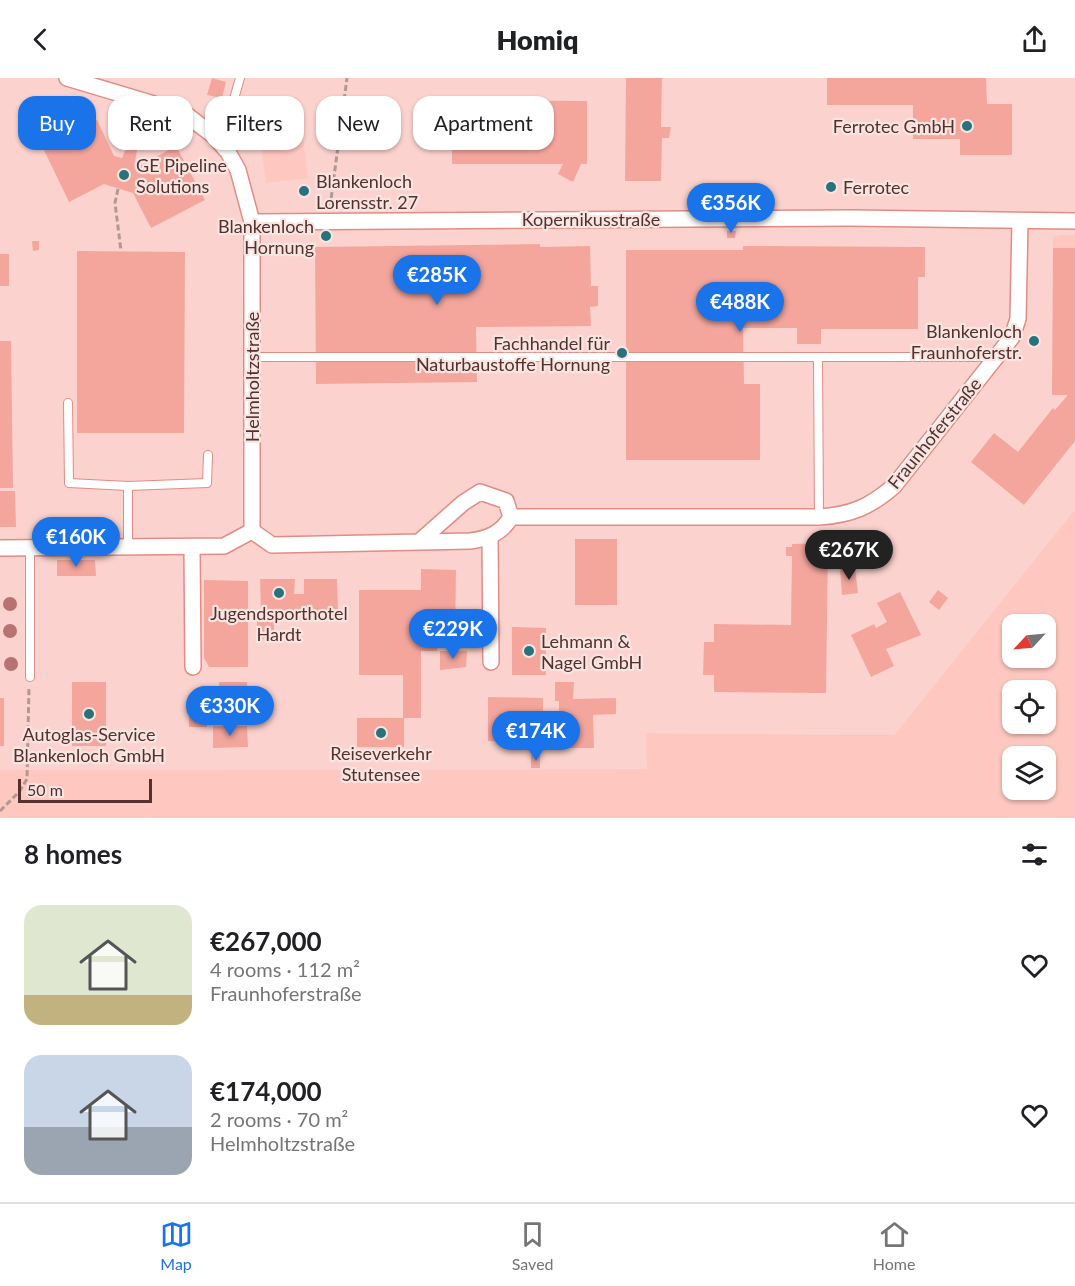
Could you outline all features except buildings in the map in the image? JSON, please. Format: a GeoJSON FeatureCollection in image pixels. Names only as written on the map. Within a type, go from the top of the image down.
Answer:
{"type":"FeatureCollection","features":[{"type":"Feature","properties":{"kind":"street","name":"Helmholtzstraße"},"geometry":{"type":"LineString","coordinates":[[67,78],[133,96]]}},
{"type":"Feature","properties":{"kind":"street","name":"Helmholtzstraße"},"geometry":{"type":"LineString","coordinates":[[226,150],[238,170],[252,222],[252,531]]}},
{"type":"Feature","properties":{"kind":"street","name":"Kopernikusstraße"},"geometry":{"type":"LineString","coordinates":[[252,222],[851,218],[1075,221]]}},
{"type":"Feature","properties":{"kind":"street","name":"Fraunhoferstraße"},"geometry":{"type":"LineString","coordinates":[[511,517],[819,517],[839,516],[867,506],[887,492],[1012,338],[1018,319],[1020,220]]}},
{"type":"Feature","properties":{"kind":"street"},"geometry":{"type":"LineString","coordinates":[[0,548],[224,546],[252,531],[272,545],[470,541],[490,537],[505,528],[511,517],[506,501],[480,492],[463,503],[420,541]]}},
{"type":"Feature","properties":{"kind":"street"},"geometry":{"type":"LineString","coordinates":[[490,537],[491,662]]}},
{"type":"Feature","properties":{"kind":"street"},"geometry":{"type":"LineString","coordinates":[[192,547],[194,667]]}},
{"type":"Feature","properties":{"kind":"lane"},"geometry":{"type":"LineString","coordinates":[[235,96],[240,78]]}},
{"type":"Feature","properties":{"kind":"lane"},"geometry":{"type":"LineString","coordinates":[[252,357],[996,357]]}},
{"type":"Feature","properties":{"kind":"lane"},"geometry":{"type":"LineString","coordinates":[[818,358],[819,517]]}},
{"type":"Feature","properties":{"kind":"lane"},"geometry":{"type":"LineString","coordinates":[[68,403],[69,483],[128,486],[207,483],[208,455]]}},
{"type":"Feature","properties":{"kind":"lane"},"geometry":{"type":"LineString","coordinates":[[128,486],[128,547]]}},
{"type":"Feature","properties":{"kind":"lane"},"geometry":{"type":"LineString","coordinates":[[30,549],[30,677]]}},
{"type":"Feature","properties":{"kind":"path"},"geometry":{"type":"LineString","coordinates":[[328,221],[346,78]]}},
{"type":"Feature","properties":{"kind":"path"},"geometry":{"type":"LineString","coordinates":[[118,189],[115,203],[121,251]]}},
{"type":"Feature","properties":{"kind":"path"},"geometry":{"type":"LineString","coordinates":[[0,811],[20,792],[27,779],[30,677]]}},
{"type":"Feature","properties":{"kind":"shaded area"},"geometry":{"type":"Polygon","coordinates":[[[0,78],[1075,78],[1075,509],[894,735],[646,733],[648,769],[0,770],[0,78]]]}},
{"type":"Feature","properties":{"kind":"shaded area"},"geometry":{"type":"Polygon","coordinates":[[[304,146],[308,178],[266,183],[262,150],[304,150],[304,146]]]}},
{"type":"Feature","properties":{"kind":"shaded area"},"geometry":{"type":"Polygon","coordinates":[[[1075,235],[1075,248],[1053,248],[1053,237],[1075,235]]]}},
{"type":"Feature","properties":{"kind":"shaded area"},"geometry":{"type":"Polygon","coordinates":[[[1075,509],[1075,818],[0,818],[0,770],[647,769],[646,733],[894,735],[1075,509]]]}},
{"type":"Feature","properties":{"kind":"place","name":"Ferrotec GmbH"},"geometry":{"type":"Point","coordinates":[967,126]}},
{"type":"Feature","properties":{"kind":"place","name":"GE Pipeline Solutions"},"geometry":{"type":"Point","coordinates":[124,175]}},
{"type":"Feature","properties":{"kind":"place","name":"Ferrotec"},"geometry":{"type":"Point","coordinates":[831,187]}},
{"type":"Feature","properties":{"kind":"place","name":"Blankenloch Lorensstr. 27"},"geometry":{"type":"Point","coordinates":[304,191]}},
{"type":"Feature","properties":{"kind":"place","name":"Blankenloch Hornung"},"geometry":{"type":"Point","coordinates":[326,236]}},
{"type":"Feature","properties":{"kind":"place","name":"Blankenloch Fraunhoferstr."},"geometry":{"type":"Point","coordinates":[1034,341]}},
{"type":"Feature","properties":{"kind":"place","name":"Fachhandel für Naturbaustoffe Hornung"},"geometry":{"type":"Point","coordinates":[622,353]}},
{"type":"Feature","properties":{"kind":"place","name":"Jugendsporthotel Hardt"},"geometry":{"type":"Point","coordinates":[279,593]}},
{"type":"Feature","properties":{"kind":"place","name":"Lehmann & Nagel GmbH"},"geometry":{"type":"Point","coordinates":[529,651]}},
{"type":"Feature","properties":{"kind":"place","name":"Autoglas-Service Blankenloch GmbH"},"geometry":{"type":"Point","coordinates":[89,714]}},
{"type":"Feature","properties":{"kind":"place","name":"Reiseverkehr Stutensee"},"geometry":{"type":"Point","coordinates":[381,733]}}]}
